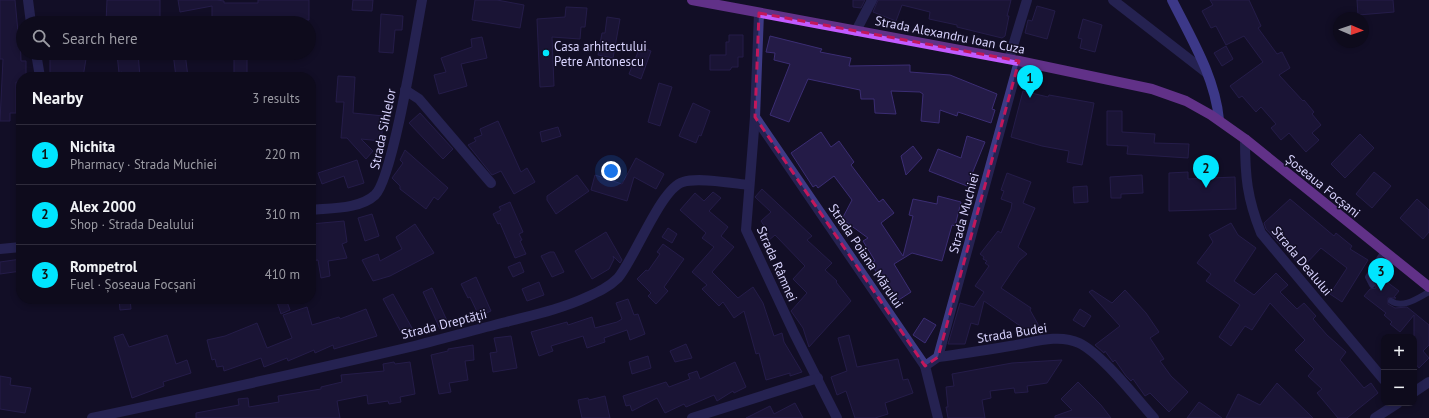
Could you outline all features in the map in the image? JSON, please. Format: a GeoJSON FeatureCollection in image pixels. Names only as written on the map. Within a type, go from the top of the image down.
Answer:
{"type":"FeatureCollection","features":[{"type":"Feature","properties":{"kind":"main road","name":"Strada Alexandru Ioan Cuza"},"geometry":{"type":"LineString","coordinates":[[692,0],[1014,60],[1152,89],[1199,107]]}},
{"type":"Feature","properties":{"kind":"main road"},"geometry":{"type":"LineString","coordinates":[[1172,0],[1207,73],[1217,102],[1219,120]]}},
{"type":"Feature","properties":{"kind":"main road","name":"Șoseaua Focșani"},"geometry":{"type":"LineString","coordinates":[[1199,107],[1245,140],[1429,287]]}},
{"type":"Feature","properties":{"kind":"street"},"geometry":{"type":"LineString","coordinates":[[28,0],[30,16]]}},
{"type":"Feature","properties":{"kind":"street","name":"Strada Sihlelor"},"geometry":{"type":"LineString","coordinates":[[316,209],[356,204],[376,194],[385,178],[405,90],[422,0]]}},
{"type":"Feature","properties":{"kind":"street"},"geometry":{"type":"LineString","coordinates":[[856,31],[872,0]]}},
{"type":"Feature","properties":{"kind":"street","name":"Strada Muchiei"},"geometry":{"type":"LineString","coordinates":[[938,357],[1014,60],[1027,0]]}},
{"type":"Feature","properties":{"kind":"street"},"geometry":{"type":"LineString","coordinates":[[1113,0],[1207,73]]}},
{"type":"Feature","properties":{"kind":"street","name":"Strada Râmnei"},"geometry":{"type":"LineString","coordinates":[[759,13],[755,117],[748,185],[746,230],[787,318],[837,418]]}},
{"type":"Feature","properties":{"kind":"street"},"geometry":{"type":"LineString","coordinates":[[37,60],[39,72]]}},
{"type":"Feature","properties":{"kind":"street"},"geometry":{"type":"LineString","coordinates":[[405,90],[419,99],[491,183]]}},
{"type":"Feature","properties":{"kind":"street","name":"Strada Poiana Mărului"},"geometry":{"type":"LineString","coordinates":[[755,117],[924,366],[938,418]]}},
{"type":"Feature","properties":{"kind":"street","name":"Strada Dealului"},"geometry":{"type":"LineString","coordinates":[[1245,140],[1246,188],[1252,210],[1261,233],[1381,376]]}},
{"type":"Feature","properties":{"kind":"street","name":"Strada Dreptății"},"geometry":{"type":"LineString","coordinates":[[92,418],[237,388],[436,340],[555,308],[585,298],[607,287],[618,278],[664,199],[676,185],[683,182],[694,181],[748,185]]}},
{"type":"Feature","properties":{"kind":"street"},"geometry":{"type":"LineString","coordinates":[[0,249],[16,247]]}},
{"type":"Feature","properties":{"kind":"street","name":"Strada Budei"},"geometry":{"type":"LineString","coordinates":[[938,357],[1044,340],[1068,340],[1079,343],[1092,352],[1110,369],[1154,418]]}},
{"type":"Feature","properties":{"kind":"street"},"geometry":{"type":"LineString","coordinates":[[924,366],[938,357]]}},
{"type":"Feature","properties":{"kind":"street"},"geometry":{"type":"LineString","coordinates":[[692,418],[818,378]]}},
{"type":"Feature","properties":{"kind":"street"},"geometry":{"type":"LineString","coordinates":[[1417,390],[1429,382]]}},
{"type":"Feature","properties":{"kind":"street"},"geometry":{"type":"LineString","coordinates":[[1375,418],[1393,406]]}},
{"type":"Feature","properties":{"kind":"lane"},"geometry":{"type":"LineString","coordinates":[[1372,285],[1368,277],[1384,251]]}},
{"type":"Feature","properties":{"kind":"lane"},"geometry":{"type":"LineString","coordinates":[[1391,301],[1396,304],[1403,305],[1429,292]]}},
{"type":"Feature","properties":{"kind":"highlighted area"},"geometry":{"type":"Polygon","coordinates":[[[759,13],[1019,61],[938,357],[925,366],[755,117],[759,13]]]}},
{"type":"Feature","properties":{"kind":"building"},"geometry":{"type":"Polygon","coordinates":[[[0,0],[15,0],[16,16],[16,60],[26,61],[26,72],[16,72],[16,113],[10,113],[10,121],[0,121],[3,59],[0,59],[0,0]]]}},
{"type":"Feature","properties":{"kind":"building"},"geometry":{"type":"Polygon","coordinates":[[[107,0],[160,0],[160,16],[106,16],[107,0]]]}},
{"type":"Feature","properties":{"kind":"building"},"geometry":{"type":"Polygon","coordinates":[[[178,0],[217,0],[224,1],[224,3],[258,3],[258,0],[309,0],[309,16],[212,16],[212,6],[180,12],[178,0]]]}},
{"type":"Feature","properties":{"kind":"building"},"geometry":{"type":"Polygon","coordinates":[[[353,0],[373,0],[372,11],[352,10],[353,0]]]}},
{"type":"Feature","properties":{"kind":"building"},"geometry":{"type":"Polygon","coordinates":[[[475,0],[497,0],[524,5],[520,28],[472,20],[475,0]]]}},
{"type":"Feature","properties":{"kind":"building"},"geometry":{"type":"Polygon","coordinates":[[[853,0],[865,0],[861,8],[853,7],[853,0]]]}},
{"type":"Feature","properties":{"kind":"building"},"geometry":{"type":"Polygon","coordinates":[[[878,0],[1011,0],[1007,16],[1009,16],[1005,36],[1002,38],[957,27],[957,25],[929,19],[930,12],[902,5],[896,21],[873,12],[878,0]]]}},
{"type":"Feature","properties":{"kind":"building"},"geometry":{"type":"Polygon","coordinates":[[[1210,0],[1249,0],[1261,26],[1258,28],[1277,54],[1282,52],[1290,68],[1279,75],[1303,101],[1304,100],[1314,112],[1312,114],[1321,125],[1312,133],[1319,140],[1306,152],[1289,133],[1281,140],[1271,128],[1276,124],[1261,107],[1256,112],[1242,96],[1239,98],[1230,86],[1263,62],[1244,36],[1226,45],[1216,26],[1211,28],[1202,11],[1213,5],[1210,0]]]}},
{"type":"Feature","properties":{"kind":"building"},"geometry":{"type":"Polygon","coordinates":[[[1357,0],[1393,0],[1394,12],[1369,14],[1369,12],[1358,12],[1357,0]]]}},
{"type":"Feature","properties":{"kind":"building"},"geometry":{"type":"Polygon","coordinates":[[[1037,6],[1055,11],[1047,39],[1025,33],[1028,20],[1032,21],[1037,6]]]}},
{"type":"Feature","properties":{"kind":"building"},"geometry":{"type":"Polygon","coordinates":[[[566,7],[587,8],[585,27],[581,27],[580,39],[552,37],[554,86],[540,87],[537,19],[565,17],[566,7]]]}},
{"type":"Feature","properties":{"kind":"building"},"geometry":{"type":"Polygon","coordinates":[[[381,14],[403,16],[402,30],[395,30],[393,53],[379,52],[381,14]]]}},
{"type":"Feature","properties":{"kind":"building"},"geometry":{"type":"Polygon","coordinates":[[[607,17],[620,19],[613,58],[598,55],[602,33],[605,33],[607,17]]]}},
{"type":"Feature","properties":{"kind":"building"},"geometry":{"type":"Polygon","coordinates":[[[1083,19],[1102,25],[1095,52],[1080,48],[1082,39],[1078,38],[1083,19]]]}},
{"type":"Feature","properties":{"kind":"building"},"geometry":{"type":"Polygon","coordinates":[[[729,35],[743,35],[743,57],[738,57],[738,67],[732,67],[730,70],[710,70],[710,55],[726,55],[726,42],[729,42],[729,35]]]}},
{"type":"Feature","properties":{"kind":"building"},"geometry":{"type":"Polygon","coordinates":[[[770,36],[822,49],[820,52],[851,58],[849,66],[910,65],[910,72],[950,75],[997,94],[992,109],[995,110],[991,123],[958,112],[957,116],[940,110],[939,123],[921,121],[923,94],[920,92],[891,91],[896,114],[875,113],[874,99],[861,99],[860,90],[808,79],[789,122],[770,115],[790,64],[774,60],[775,53],[766,52],[770,36]]]}},
{"type":"Feature","properties":{"kind":"building"},"geometry":{"type":"Polygon","coordinates":[[[482,37],[487,58],[461,64],[467,86],[439,94],[434,75],[446,72],[441,58],[472,47],[471,39],[482,37]]]}},
{"type":"Feature","properties":{"kind":"building"},"geometry":{"type":"Polygon","coordinates":[[[1226,46],[1233,59],[1222,66],[1214,53],[1226,46]]]}},
{"type":"Feature","properties":{"kind":"building"},"geometry":{"type":"Polygon","coordinates":[[[640,47],[651,51],[641,79],[629,74],[640,47]]]}},
{"type":"Feature","properties":{"kind":"building"},"geometry":{"type":"Polygon","coordinates":[[[50,60],[86,60],[84,72],[50,72],[50,60]]]}},
{"type":"Feature","properties":{"kind":"building"},"geometry":{"type":"Polygon","coordinates":[[[118,60],[139,60],[140,72],[119,72],[118,60]]]}},
{"type":"Feature","properties":{"kind":"building"},"geometry":{"type":"Polygon","coordinates":[[[174,60],[186,60],[187,72],[175,72],[174,60]]]}},
{"type":"Feature","properties":{"kind":"building"},"geometry":{"type":"Polygon","coordinates":[[[234,60],[247,60],[247,72],[234,72],[234,60]]]}},
{"type":"Feature","properties":{"kind":"building"},"geometry":{"type":"Polygon","coordinates":[[[338,76],[355,77],[353,113],[384,116],[381,141],[361,139],[373,151],[366,159],[347,138],[341,138],[344,102],[336,102],[338,76]]]}},
{"type":"Feature","properties":{"kind":"building"},"geometry":{"type":"Polygon","coordinates":[[[659,83],[672,87],[660,126],[648,122],[659,83]]]}},
{"type":"Feature","properties":{"kind":"building"},"geometry":{"type":"Polygon","coordinates":[[[1023,91],[1048,97],[1049,95],[1094,103],[1082,165],[1067,162],[1069,151],[1042,146],[1011,137],[1023,91]]]}},
{"type":"Feature","properties":{"kind":"building"},"geometry":{"type":"Polygon","coordinates":[[[693,103],[710,111],[701,136],[699,135],[696,143],[679,136],[693,103]]]}},
{"type":"Feature","properties":{"kind":"building"},"geometry":{"type":"Polygon","coordinates":[[[1107,111],[1122,111],[1122,132],[1155,134],[1154,143],[1189,144],[1188,158],[1127,154],[1128,146],[1107,145],[1107,111]]]}},
{"type":"Feature","properties":{"kind":"building"},"geometry":{"type":"Polygon","coordinates":[[[420,113],[453,149],[443,159],[409,123],[420,113]]]}},
{"type":"Feature","properties":{"kind":"building"},"geometry":{"type":"Polygon","coordinates":[[[498,121],[521,172],[527,168],[535,182],[514,194],[501,171],[492,175],[468,145],[476,141],[474,138],[482,135],[480,129],[498,121]]]}},
{"type":"Feature","properties":{"kind":"building"},"geometry":{"type":"Polygon","coordinates":[[[558,127],[561,136],[542,142],[540,132],[558,127]]]}},
{"type":"Feature","properties":{"kind":"building"},"geometry":{"type":"Polygon","coordinates":[[[821,132],[831,147],[839,141],[854,162],[851,165],[879,202],[883,199],[894,213],[881,223],[903,256],[913,216],[909,215],[913,199],[937,204],[938,196],[961,202],[955,226],[952,225],[942,261],[912,253],[894,264],[911,292],[894,303],[871,263],[875,261],[863,241],[868,238],[842,219],[852,200],[834,176],[818,188],[816,185],[813,187],[791,153],[821,132]]]}},
{"type":"Feature","properties":{"kind":"building"},"geometry":{"type":"Polygon","coordinates":[[[1360,134],[1374,148],[1345,178],[1331,164],[1360,134]]]}},
{"type":"Feature","properties":{"kind":"building"},"geometry":{"type":"Polygon","coordinates":[[[967,136],[985,142],[967,186],[929,171],[938,149],[961,158],[967,136]]]}},
{"type":"Feature","properties":{"kind":"building"},"geometry":{"type":"Polygon","coordinates":[[[913,146],[922,158],[906,175],[901,156],[913,146]]]}},
{"type":"Feature","properties":{"kind":"building"},"geometry":{"type":"Polygon","coordinates":[[[405,150],[448,188],[438,200],[434,197],[426,209],[400,189],[400,186],[392,178],[403,163],[400,160],[405,150]]]}},
{"type":"Feature","properties":{"kind":"building"},"geometry":{"type":"Polygon","coordinates":[[[636,158],[664,174],[656,189],[634,177],[627,201],[591,190],[595,175],[622,184],[636,158]]]}},
{"type":"Feature","properties":{"kind":"building"},"geometry":{"type":"Polygon","coordinates":[[[357,160],[364,183],[348,188],[344,176],[322,184],[318,173],[357,160]]]}},
{"type":"Feature","properties":{"kind":"building"},"geometry":{"type":"Polygon","coordinates":[[[1188,172],[1188,179],[1235,177],[1236,209],[1169,211],[1169,173],[1188,172]]]}},
{"type":"Feature","properties":{"kind":"building"},"geometry":{"type":"Polygon","coordinates":[[[1374,172],[1391,186],[1372,208],[1356,194],[1374,172]]]}},
{"type":"Feature","properties":{"kind":"building"},"geometry":{"type":"Polygon","coordinates":[[[1007,173],[1031,182],[1023,203],[1035,208],[1018,247],[1027,254],[1019,261],[1001,288],[1031,308],[1030,310],[1039,326],[1029,332],[984,301],[978,325],[971,323],[965,344],[948,344],[960,303],[974,307],[984,292],[975,286],[989,266],[985,263],[987,261],[983,259],[984,257],[980,254],[998,231],[1001,233],[1011,209],[1012,203],[1001,199],[1004,191],[1001,190],[1007,173]]]}},
{"type":"Feature","properties":{"kind":"building"},"geometry":{"type":"Polygon","coordinates":[[[577,175],[589,191],[556,214],[547,200],[547,196],[577,175]]]}},
{"type":"Feature","properties":{"kind":"building"},"geometry":{"type":"Polygon","coordinates":[[[1142,175],[1143,193],[1121,194],[1121,198],[1111,198],[1110,177],[1142,175]]]}},
{"type":"Feature","properties":{"kind":"building"},"geometry":{"type":"Polygon","coordinates":[[[1087,186],[1088,202],[1074,203],[1073,187],[1087,186]]]}},
{"type":"Feature","properties":{"kind":"building"},"geometry":{"type":"Polygon","coordinates":[[[762,189],[812,236],[807,240],[832,263],[825,270],[837,281],[836,282],[851,301],[809,347],[803,328],[791,311],[807,293],[793,279],[805,266],[775,235],[768,241],[760,231],[765,227],[761,221],[771,212],[755,197],[762,189]]]}},
{"type":"Feature","properties":{"kind":"building"},"geometry":{"type":"Polygon","coordinates":[[[713,192],[721,198],[709,211],[728,227],[721,236],[734,247],[712,272],[738,298],[753,287],[763,303],[774,336],[782,333],[784,342],[802,372],[790,376],[790,373],[766,380],[759,353],[756,354],[744,311],[734,318],[723,302],[719,306],[702,289],[707,285],[692,272],[714,247],[702,238],[706,233],[680,210],[695,193],[704,201],[713,192]]]}},
{"type":"Feature","properties":{"kind":"building"},"geometry":{"type":"Polygon","coordinates":[[[1290,199],[1334,236],[1336,233],[1352,246],[1350,249],[1368,260],[1342,302],[1330,294],[1347,268],[1321,248],[1302,268],[1266,229],[1264,223],[1290,199]]]}},
{"type":"Feature","properties":{"kind":"building"},"geometry":{"type":"Polygon","coordinates":[[[1417,199],[1429,210],[1429,232],[1423,239],[1400,218],[1417,199]]]}},
{"type":"Feature","properties":{"kind":"building"},"geometry":{"type":"Polygon","coordinates":[[[510,202],[523,232],[519,234],[522,240],[520,241],[526,254],[515,258],[500,223],[498,224],[493,214],[501,210],[499,207],[510,202]]]}},
{"type":"Feature","properties":{"kind":"building"},"geometry":{"type":"Polygon","coordinates":[[[372,214],[379,236],[365,241],[358,218],[372,214]]]}},
{"type":"Feature","properties":{"kind":"building"},"geometry":{"type":"Polygon","coordinates":[[[344,221],[347,242],[342,244],[347,258],[328,261],[330,276],[321,278],[318,260],[316,260],[316,224],[344,221]]]}},
{"type":"Feature","properties":{"kind":"building"},"geometry":{"type":"Polygon","coordinates":[[[1231,223],[1238,235],[1256,248],[1234,281],[1254,295],[1276,273],[1288,285],[1280,292],[1297,309],[1304,303],[1316,316],[1313,319],[1327,335],[1346,352],[1340,360],[1364,388],[1371,383],[1378,393],[1347,418],[1338,418],[1317,393],[1322,389],[1308,376],[1314,369],[1295,350],[1305,340],[1270,303],[1252,330],[1245,326],[1231,346],[1219,337],[1240,305],[1206,281],[1211,274],[1197,263],[1213,242],[1209,235],[1231,223]]]}},
{"type":"Feature","properties":{"kind":"building"},"geometry":{"type":"Polygon","coordinates":[[[415,224],[434,253],[390,276],[373,281],[362,260],[378,254],[380,261],[402,249],[396,237],[415,224]]]}},
{"type":"Feature","properties":{"kind":"building"},"geometry":{"type":"Polygon","coordinates":[[[668,228],[677,234],[672,243],[662,237],[668,228]]]}},
{"type":"Feature","properties":{"kind":"building"},"geometry":{"type":"Polygon","coordinates":[[[606,232],[622,260],[620,263],[613,256],[614,259],[609,269],[592,279],[575,251],[606,232]]]}},
{"type":"Feature","properties":{"kind":"building"},"geometry":{"type":"Polygon","coordinates":[[[663,244],[684,259],[664,287],[668,291],[656,304],[648,296],[651,293],[637,279],[646,270],[648,271],[660,254],[657,252],[663,244]]]}},
{"type":"Feature","properties":{"kind":"building"},"geometry":{"type":"Polygon","coordinates":[[[554,252],[564,272],[552,277],[541,256],[554,252]]]}},
{"type":"Feature","properties":{"kind":"building"},"geometry":{"type":"Polygon","coordinates":[[[16,260],[16,272],[0,274],[0,262],[16,260]]]}},
{"type":"Feature","properties":{"kind":"building"},"geometry":{"type":"Polygon","coordinates":[[[520,262],[524,272],[513,277],[508,267],[520,262]]]}},
{"type":"Feature","properties":{"kind":"building"},"geometry":{"type":"Polygon","coordinates":[[[1379,276],[1399,291],[1394,297],[1396,298],[1388,298],[1388,304],[1395,308],[1407,307],[1429,325],[1429,345],[1423,351],[1429,358],[1419,368],[1417,366],[1417,334],[1414,334],[1414,315],[1400,332],[1390,324],[1392,322],[1384,315],[1386,313],[1364,296],[1370,289],[1376,288],[1375,281],[1379,276]]]}},
{"type":"Feature","properties":{"kind":"building"},"geometry":{"type":"Polygon","coordinates":[[[476,277],[491,311],[479,316],[470,297],[468,298],[461,284],[476,277]]]}},
{"type":"Feature","properties":{"kind":"building"},"geometry":{"type":"Polygon","coordinates":[[[539,282],[544,295],[527,301],[522,289],[539,282]]]}},
{"type":"Feature","properties":{"kind":"building"},"geometry":{"type":"Polygon","coordinates":[[[432,288],[449,325],[440,329],[423,292],[432,288]]]}},
{"type":"Feature","properties":{"kind":"building"},"geometry":{"type":"Polygon","coordinates":[[[1092,290],[1112,303],[1125,290],[1146,313],[1159,332],[1150,338],[1164,359],[1160,361],[1171,376],[1188,392],[1169,412],[1150,393],[1145,396],[1133,379],[1131,381],[1126,376],[1115,360],[1113,362],[1105,351],[1104,353],[1095,345],[1120,326],[1089,292],[1092,290]]]}},
{"type":"Feature","properties":{"kind":"building"},"geometry":{"type":"Polygon","coordinates":[[[393,294],[412,328],[402,334],[383,299],[393,294]]]}},
{"type":"Feature","properties":{"kind":"building"},"geometry":{"type":"Polygon","coordinates":[[[628,299],[634,315],[638,314],[645,334],[630,340],[627,330],[604,338],[605,342],[587,348],[583,336],[551,346],[553,351],[539,356],[531,332],[567,322],[568,325],[592,317],[595,328],[617,322],[622,319],[616,303],[628,299]]]}},
{"type":"Feature","properties":{"kind":"building"},"geometry":{"type":"Polygon","coordinates":[[[119,304],[130,304],[131,309],[120,310],[119,304]]]}},
{"type":"Feature","properties":{"kind":"building"},"geometry":{"type":"Polygon","coordinates":[[[278,304],[288,304],[290,310],[281,314],[278,304]]]}},
{"type":"Feature","properties":{"kind":"building"},"geometry":{"type":"Polygon","coordinates":[[[307,307],[312,325],[339,317],[340,319],[366,309],[377,336],[334,349],[333,345],[315,353],[314,350],[288,361],[287,358],[264,367],[261,358],[224,371],[223,366],[217,367],[215,359],[212,360],[207,340],[225,336],[257,323],[267,348],[292,338],[283,315],[307,307]]]}},
{"type":"Feature","properties":{"kind":"building"},"geometry":{"type":"Polygon","coordinates":[[[1080,309],[1091,316],[1084,327],[1073,320],[1080,309]]]}},
{"type":"Feature","properties":{"kind":"building"},"geometry":{"type":"Polygon","coordinates":[[[924,318],[936,325],[925,343],[913,335],[924,318]]]}},
{"type":"Feature","properties":{"kind":"building"},"geometry":{"type":"Polygon","coordinates":[[[123,334],[129,347],[167,335],[176,364],[187,360],[191,373],[163,382],[164,386],[132,398],[114,337],[123,334]]]}},
{"type":"Feature","properties":{"kind":"building"},"geometry":{"type":"Polygon","coordinates":[[[849,335],[857,367],[898,359],[903,380],[908,379],[913,393],[885,403],[888,414],[875,418],[855,418],[846,391],[837,395],[831,377],[847,371],[838,338],[849,335]]]}},
{"type":"Feature","properties":{"kind":"building"},"geometry":{"type":"Polygon","coordinates":[[[511,336],[517,368],[493,372],[490,353],[497,352],[494,338],[511,336]]]}},
{"type":"Feature","properties":{"kind":"building"},"geometry":{"type":"Polygon","coordinates":[[[686,344],[692,358],[675,362],[670,351],[686,344]]]}},
{"type":"Feature","properties":{"kind":"building"},"geometry":{"type":"Polygon","coordinates":[[[473,345],[474,360],[465,361],[468,380],[449,383],[451,392],[439,394],[431,355],[448,351],[448,349],[473,345]]]}},
{"type":"Feature","properties":{"kind":"building"},"geometry":{"type":"Polygon","coordinates":[[[648,356],[651,368],[632,374],[629,362],[648,356]]]}},
{"type":"Feature","properties":{"kind":"building"},"geometry":{"type":"Polygon","coordinates":[[[1062,360],[1047,383],[1027,386],[1028,392],[1015,393],[1014,388],[990,391],[991,398],[982,400],[985,418],[948,418],[946,407],[948,407],[946,387],[954,386],[952,374],[1012,363],[1062,360]]]}},
{"type":"Feature","properties":{"kind":"building"},"geometry":{"type":"Polygon","coordinates":[[[394,362],[395,364],[410,362],[415,394],[400,397],[401,402],[389,404],[388,401],[368,404],[367,395],[337,401],[340,418],[196,418],[196,413],[239,405],[238,399],[248,398],[249,407],[279,402],[278,396],[321,389],[321,387],[342,382],[341,375],[384,371],[383,364],[394,362]]]}},
{"type":"Feature","properties":{"kind":"building"},"geometry":{"type":"Polygon","coordinates":[[[735,362],[746,387],[734,393],[733,391],[717,401],[714,395],[686,407],[684,404],[665,413],[657,398],[632,411],[630,405],[626,406],[623,396],[666,382],[669,387],[690,379],[688,374],[697,371],[700,379],[735,362]]]}},
{"type":"Feature","properties":{"kind":"building"},"geometry":{"type":"Polygon","coordinates":[[[0,376],[11,378],[10,385],[31,388],[25,413],[0,409],[0,376]]]}},
{"type":"Feature","properties":{"kind":"building"},"geometry":{"type":"Polygon","coordinates":[[[1078,382],[1101,405],[1111,418],[1055,418],[1055,416],[1072,410],[1061,399],[1078,382]]]}},
{"type":"Feature","properties":{"kind":"building"},"geometry":{"type":"Polygon","coordinates":[[[1277,383],[1313,418],[1226,418],[1238,394],[1260,405],[1277,383]]]}},
{"type":"Feature","properties":{"kind":"building"},"geometry":{"type":"Polygon","coordinates":[[[605,396],[610,418],[582,418],[578,400],[588,398],[589,400],[605,396]]]}},
{"type":"Feature","properties":{"kind":"building"},"geometry":{"type":"Polygon","coordinates":[[[1199,402],[1205,406],[1222,418],[1187,418],[1199,402]]]}},
{"type":"Feature","properties":{"kind":"building"},"geometry":{"type":"Polygon","coordinates":[[[795,403],[803,418],[746,418],[770,406],[774,414],[795,403]]]}},
{"type":"Feature","properties":{"kind":"place","name":"Casa arhitectului Petre Antonescu"},"geometry":{"type":"Point","coordinates":[546,53]}},
{"type":"Feature","properties":{"kind":"place","name":"Nichita"},"geometry":{"type":"Point","coordinates":[1030,98]}},
{"type":"Feature","properties":{"kind":"place","name":"Alex 2000"},"geometry":{"type":"Point","coordinates":[1206,188]}},
{"type":"Feature","properties":{"kind":"place","name":"Rompetrol"},"geometry":{"type":"Point","coordinates":[1381,291]}}]}
